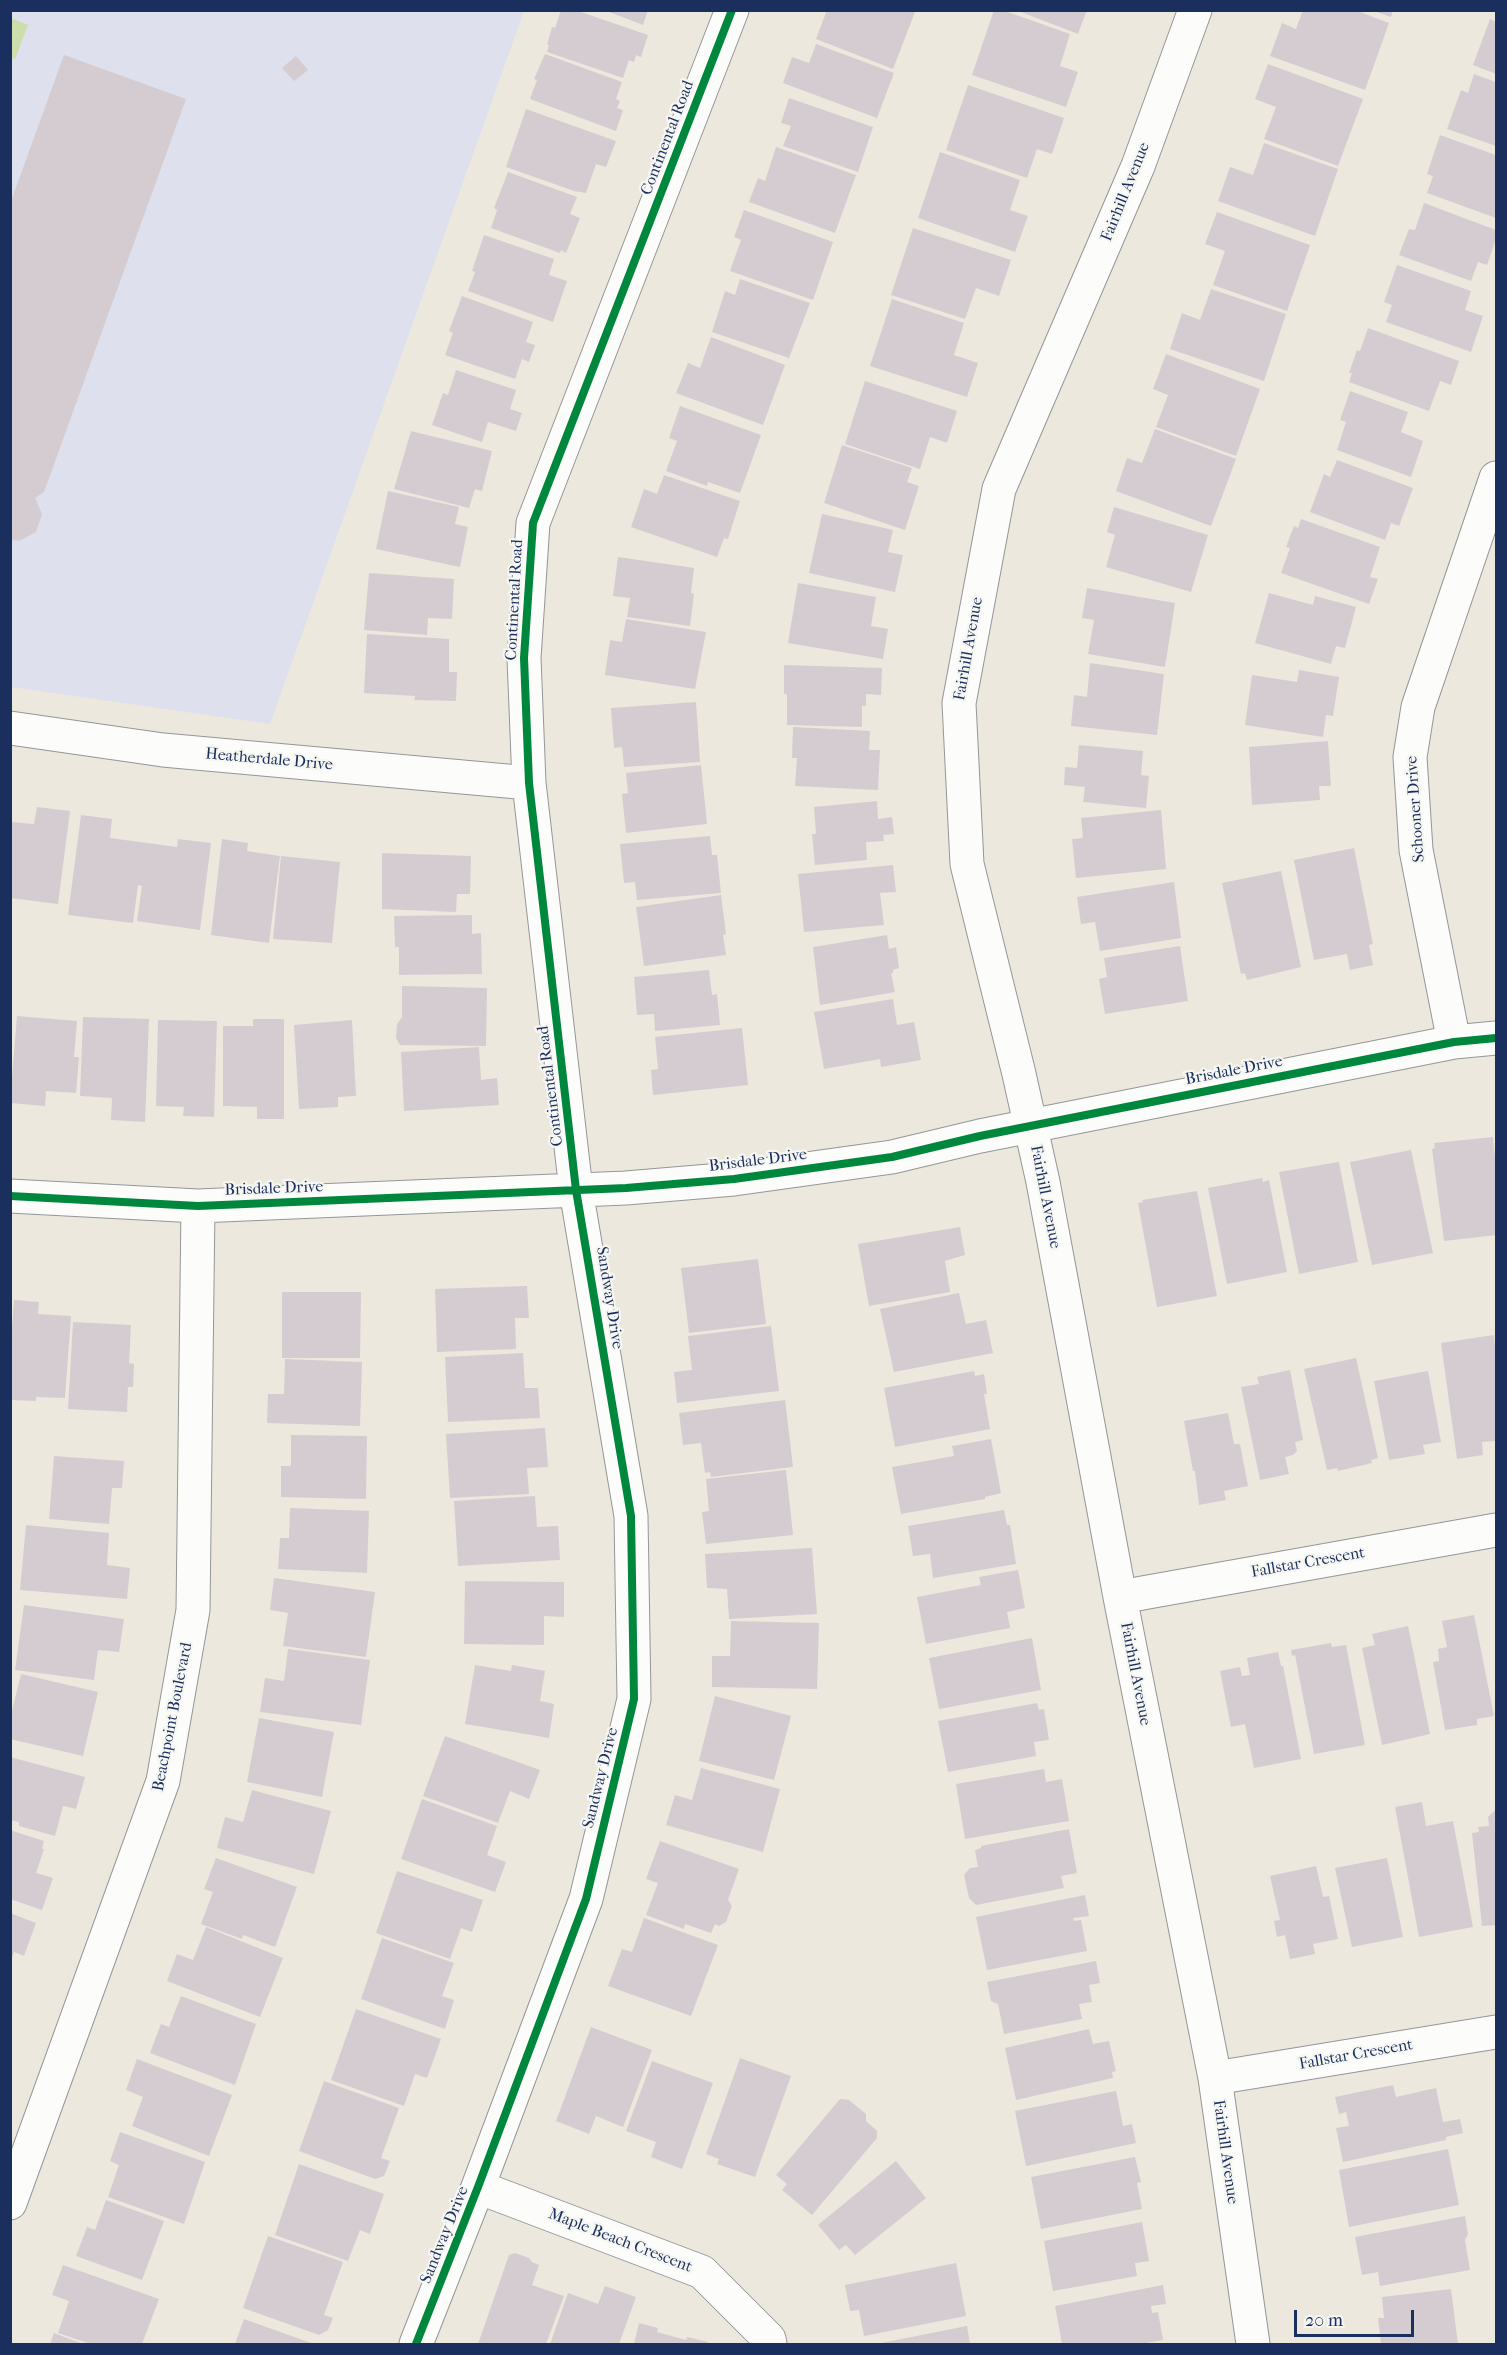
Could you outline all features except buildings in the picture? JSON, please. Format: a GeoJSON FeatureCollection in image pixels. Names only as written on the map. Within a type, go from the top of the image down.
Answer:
{"type":"FeatureCollection","features":[{"type":"Feature","properties":{"kind":"street","name":"Continental Road"},"geometry":{"type":"LineString","coordinates":[[576,1190],[529,783],[524,658],[533,523],[732,10]]}},
{"type":"Feature","properties":{"kind":"street","name":"Fairhill Avenue"},"geometry":{"type":"LineString","coordinates":[[1195,10],[1138,166],[999,489],[958,703],[967,864],[1031,1127],[1120,1597],[1215,2078],[1252,2344]]}},
{"type":"Feature","properties":{"kind":"street","name":"Schooner Drive"},"geometry":{"type":"LineString","coordinates":[[1454,1042],[1416,850],[1410,757],[1418,708],[1497,478]]}},
{"type":"Feature","properties":{"kind":"street","name":"Heatherdale Drive"},"geometry":{"type":"LineString","coordinates":[[10,729],[163,750],[529,783]]}},
{"type":"Feature","properties":{"kind":"street","name":"Brisdale Drive"},"geometry":{"type":"LineString","coordinates":[[10,1196],[198,1206],[626,1188],[745,1177],[892,1156],[1175,1096],[1454,1042],[1497,1038]]}},
{"type":"Feature","properties":{"kind":"street","name":"Sandway Drive"},"geometry":{"type":"LineString","coordinates":[[416,2344],[478,2187],[586,1899],[634,1699],[631,1516],[576,1190]]}},
{"type":"Feature","properties":{"kind":"street","name":"Beachpoint Boulevard"},"geometry":{"type":"LineString","coordinates":[[10,2203],[163,1781],[193,1610],[198,1206]]}},
{"type":"Feature","properties":{"kind":"street","name":"Fallstar Crescent"},"geometry":{"type":"LineString","coordinates":[[1120,1597],[1497,1530]]}},
{"type":"Feature","properties":{"kind":"street","name":"Fallstar Crescent"},"geometry":{"type":"LineString","coordinates":[[1215,2078],[1497,2032]]}},
{"type":"Feature","properties":{"kind":"street","name":"Maple Beach Crescent"},"geometry":{"type":"LineString","coordinates":[[478,2187],[702,2272],[769,2339],[770,2344]]}},
{"type":"Feature","properties":{"kind":"shaded area"},"geometry":{"type":"Polygon","coordinates":[[[11,11],[524,11],[270,724],[11,687],[11,11]]]}},
{"type":"Feature","properties":{"kind":"green space"},"geometry":{"type":"Polygon","coordinates":[[[11,18],[28,25],[15,59],[11,58],[11,18]]]}},
{"type":"Feature","properties":{"kind":"cycle path"},"geometry":{"type":"LineString","coordinates":[[416,2344],[478,2187],[586,1899],[634,1699],[631,1516],[576,1190],[529,783],[524,658],[533,523],[732,10]]}},
{"type":"Feature","properties":{"kind":"cycle path"},"geometry":{"type":"LineString","coordinates":[[10,1196],[198,1206],[626,1188],[734,1179],[892,1157],[980,1136],[1454,1042],[1496,1038]]}}]}
